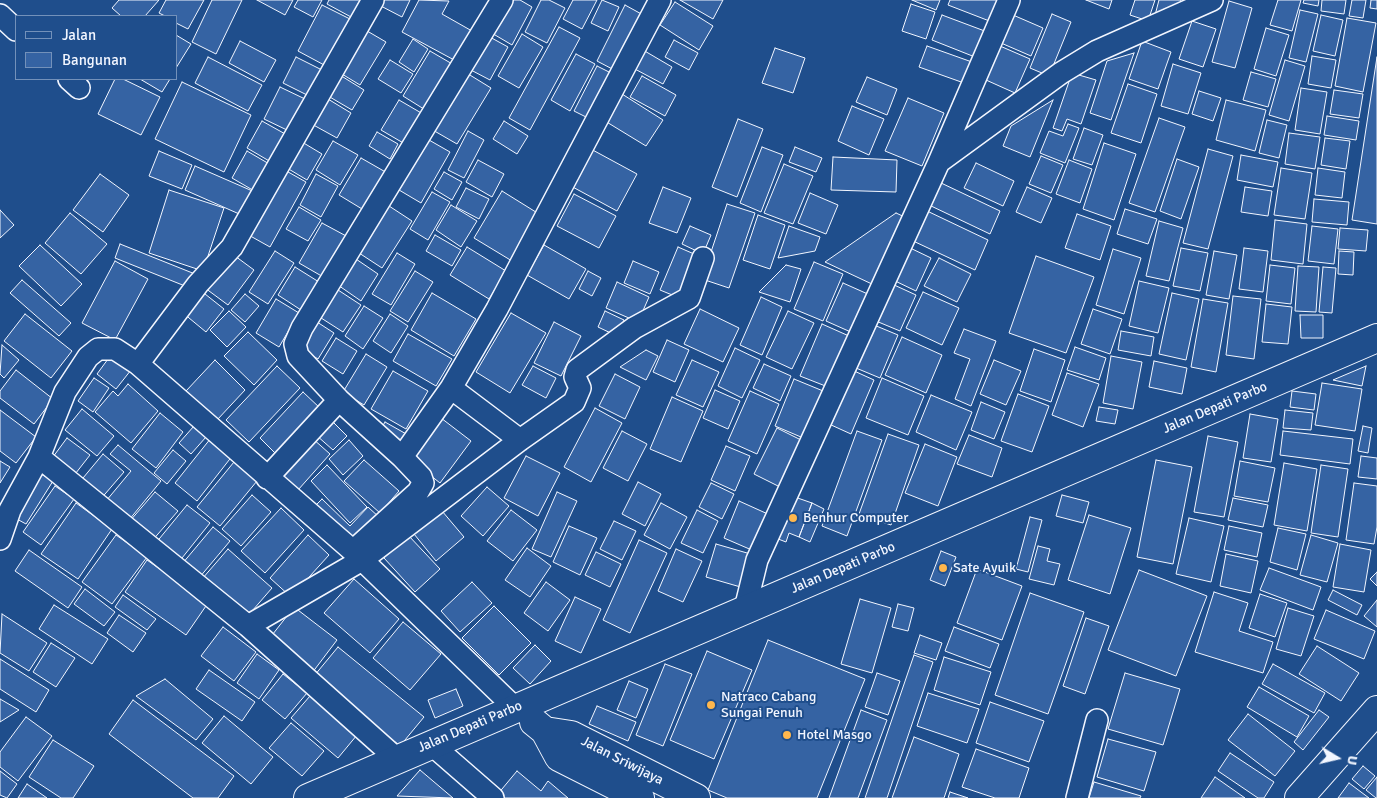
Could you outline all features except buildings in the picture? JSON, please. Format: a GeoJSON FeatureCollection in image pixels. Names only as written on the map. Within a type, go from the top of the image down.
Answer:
{"type":"FeatureCollection","features":[{"type":"Feature","properties":{"kind":"main road","name":"Jalan Depati Parbo"},"geometry":{"type":"LineString","coordinates":[[308,798],[1377,338]]}},
{"type":"Feature","properties":{"kind":"main road","name":"Jalan Sriwijaya"},"geometry":{"type":"LineString","coordinates":[[515,708],[545,731],[559,757],[640,798]]}},
{"type":"Feature","properties":{"kind":"main road"},"geometry":{"type":"LineString","coordinates":[[1299,798],[1377,710]]}},
{"type":"Feature","properties":{"kind":"main road","name":"Jalan Sriwijaya"},"geometry":{"type":"LineString","coordinates":[[545,731],[571,735],[696,798]]}},
{"type":"Feature","properties":{"kind":"street"},"geometry":{"type":"LineString","coordinates":[[138,364],[198,284],[232,247],[373,0]]}},
{"type":"Feature","properties":{"kind":"street"},"geometry":{"type":"LineString","coordinates":[[357,556],[422,488],[421,477],[402,457],[339,400],[298,356],[295,350],[297,336],[502,0]]}},
{"type":"Feature","properties":{"kind":"street"},"geometry":{"type":"LineString","coordinates":[[402,457],[450,388],[497,309],[660,0]]}},
{"type":"Feature","properties":{"kind":"street"},"geometry":{"type":"LineString","coordinates":[[745,609],[757,560],[939,162],[1009,0]]}},
{"type":"Feature","properties":{"kind":"street"},"geometry":{"type":"LineString","coordinates":[[939,162],[1061,73],[1097,51],[1212,0]]}},
{"type":"Feature","properties":{"kind":"street"},"geometry":{"type":"LineString","coordinates":[[0,15],[15,29]]}},
{"type":"Feature","properties":{"kind":"street"},"geometry":{"type":"LineString","coordinates":[[241,621],[357,556],[514,436],[574,402],[581,366],[634,328],[689,298],[703,258]]}},
{"type":"Feature","properties":{"kind":"street"},"geometry":{"type":"LineString","coordinates":[[0,539],[10,510],[38,457],[65,392],[88,357],[98,349],[115,349],[138,364],[357,556],[515,708]]}},
{"type":"Feature","properties":{"kind":"street"},"geometry":{"type":"LineString","coordinates":[[450,388],[514,436]]}},
{"type":"Feature","properties":{"kind":"street"},"geometry":{"type":"LineString","coordinates":[[268,478],[339,400]]}},
{"type":"Feature","properties":{"kind":"street"},"geometry":{"type":"LineString","coordinates":[[38,457],[241,621],[398,759]]}},
{"type":"Feature","properties":{"kind":"street"},"geometry":{"type":"LineString","coordinates":[[1077,798],[1097,720]]}},
{"type":"Feature","properties":{"kind":"street"},"geometry":{"type":"LineString","coordinates":[[431,744],[493,798]]}},
{"type":"Feature","properties":{"kind":"place","name":"Benhur Computer"},"geometry":{"type":"Point","coordinates":[793,518]}},
{"type":"Feature","properties":{"kind":"place","name":"Sate Ayuik"},"geometry":{"type":"Point","coordinates":[943,568]}},
{"type":"Feature","properties":{"kind":"place","name":"Natraco Cabang Sungai Penuh"},"geometry":{"type":"Point","coordinates":[711,705]}},
{"type":"Feature","properties":{"kind":"place","name":"Hotel Masgo"},"geometry":{"type":"Point","coordinates":[787,735]}}]}
